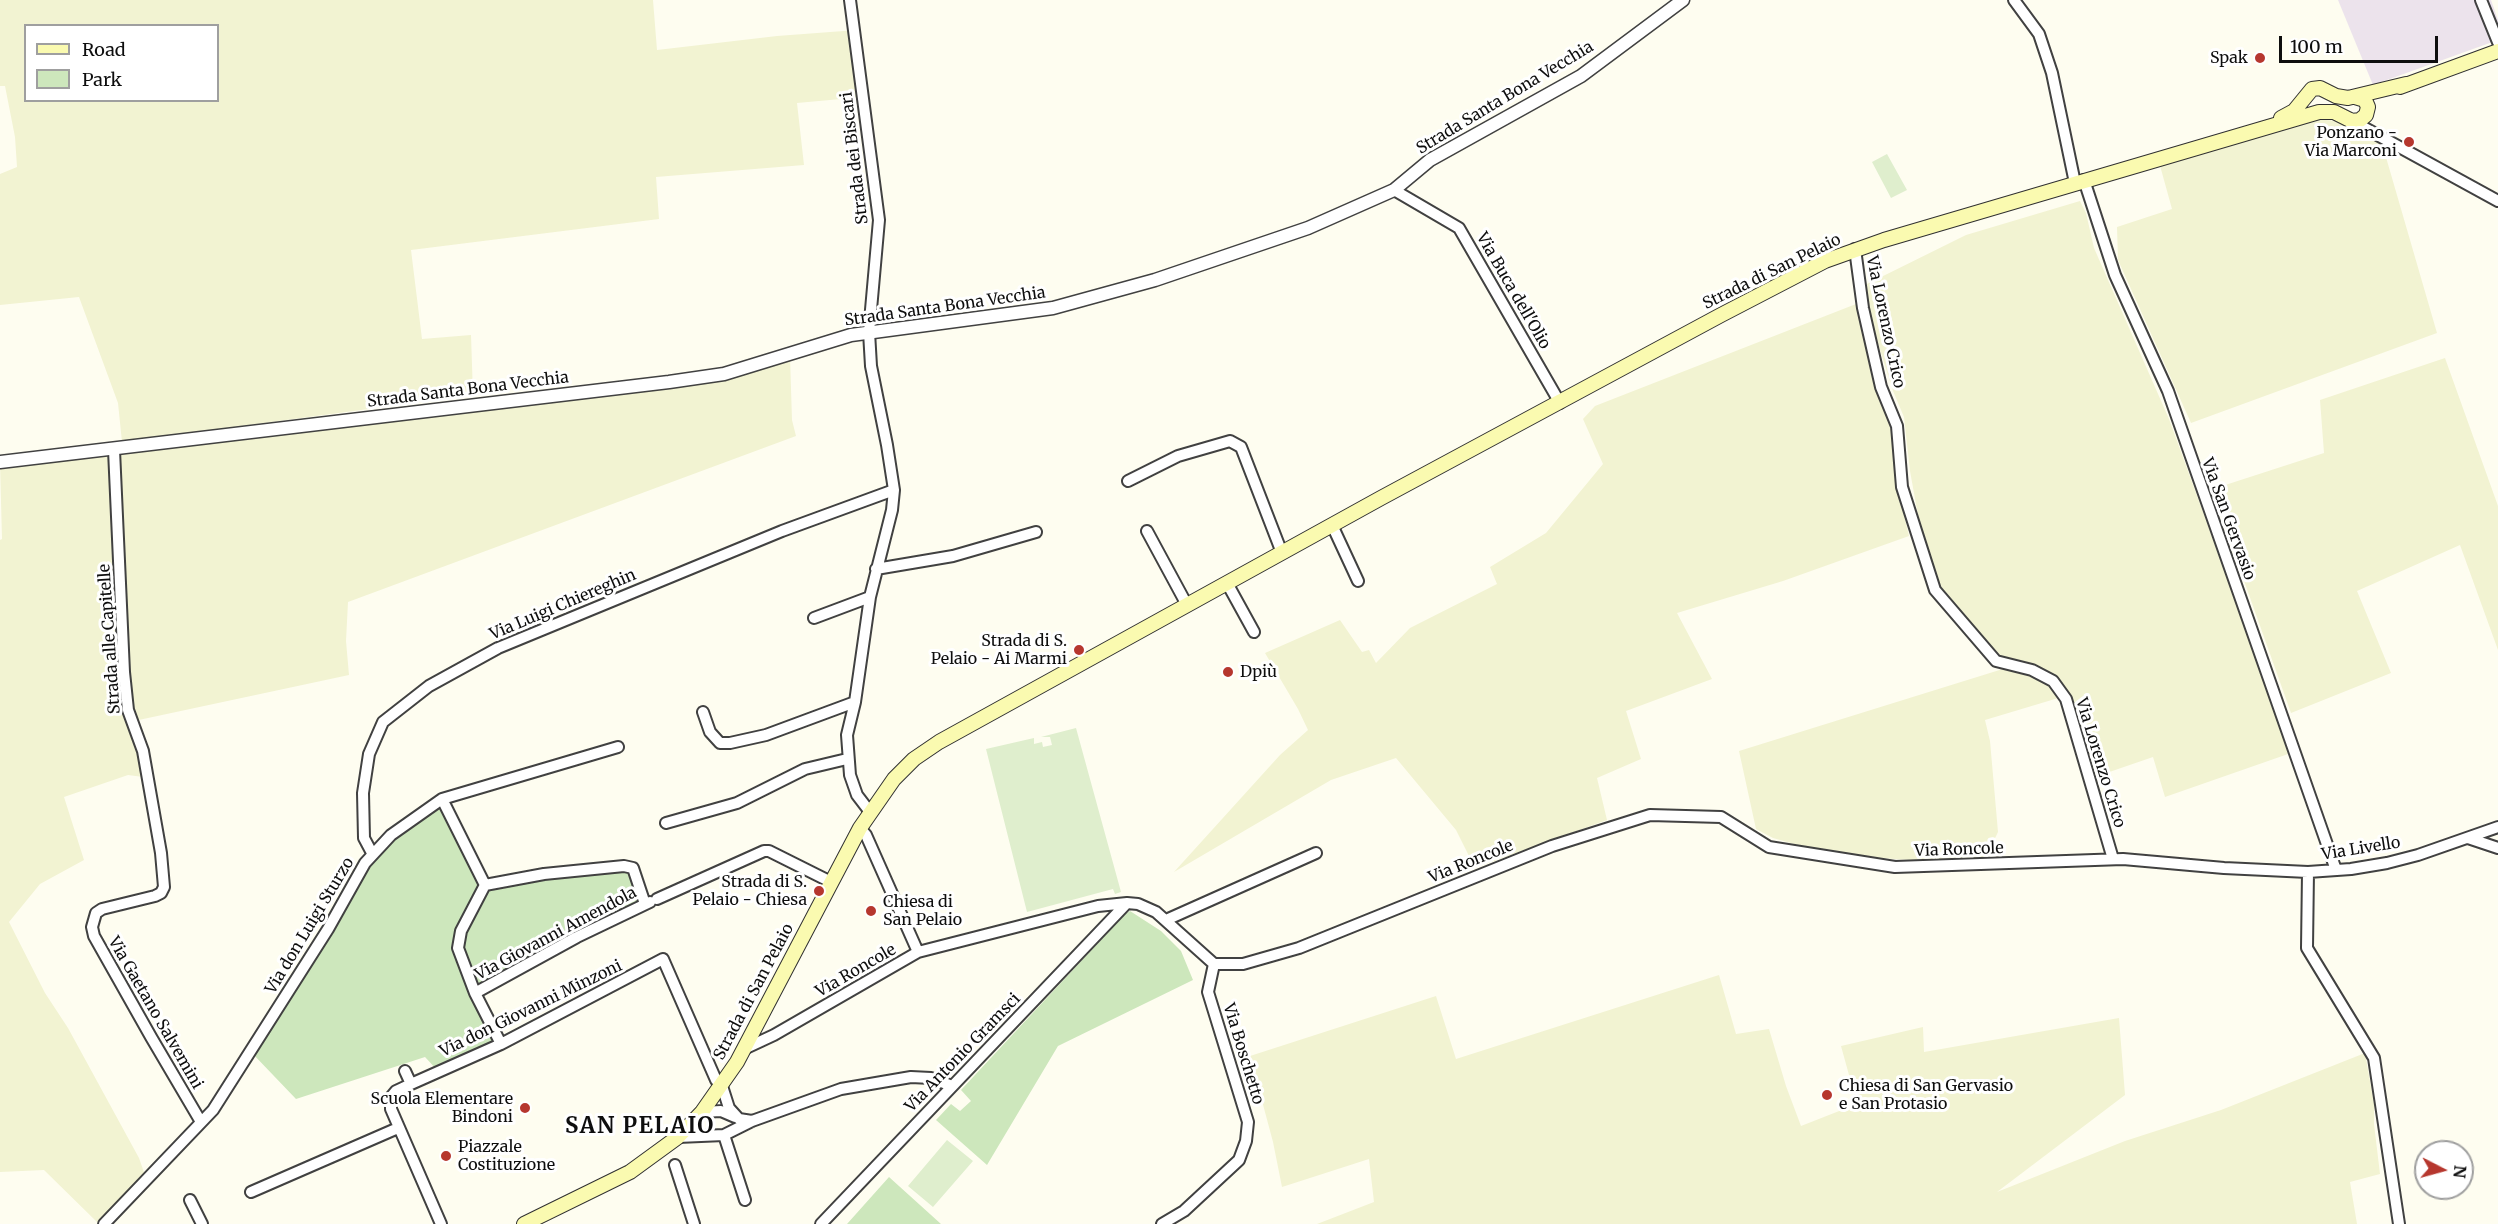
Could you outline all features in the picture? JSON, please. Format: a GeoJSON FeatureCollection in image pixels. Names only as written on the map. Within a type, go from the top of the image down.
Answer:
{"type":"FeatureCollection","features":[{"type":"Feature","properties":{"kind":"main road"},"geometry":{"type":"LineString","coordinates":[[2372,123],[2382,94],[2498,51]]}},
{"type":"Feature","properties":{"kind":"main road"},"geometry":{"type":"LineString","coordinates":[[2355,97],[2406,84]]}},
{"type":"Feature","properties":{"kind":"main road","name":"Strada di San Pelaio"},"geometry":{"type":"LineString","coordinates":[[524,1224],[630,1172],[678,1137],[702,1112],[722,1086],[744,1049],[870,812],[894,779],[914,759],[939,742],[1332,525],[1765,291],[1855,249],[2260,128],[2307,108],[2308,91],[2316,88],[2340,97],[2355,97]]}},
{"type":"Feature","properties":{"kind":"main road"},"geometry":{"type":"LineString","coordinates":[[2355,97],[2365,100],[2372,123]]}},
{"type":"Feature","properties":{"kind":"main road"},"geometry":{"type":"LineString","coordinates":[[2307,108],[2334,112],[2352,121],[2372,123]]}},
{"type":"Feature","properties":{"kind":"street","name":"Strada dei Biscari"},"geometry":{"type":"LineString","coordinates":[[850,0],[879,220],[869,332],[871,366],[888,445],[894,490],[892,510],[870,597],[855,702],[847,735],[849,775],[856,795],[870,812]]}},
{"type":"Feature","properties":{"kind":"street","name":"Strada Santa Bona Vecchia"},"geometry":{"type":"LineString","coordinates":[[1,460],[114,450],[724,374],[851,335],[1053,308],[1155,280],[1308,228],[1394,190],[1430,160],[1581,76],[1683,0]]}},
{"type":"Feature","properties":{"kind":"street","name":"Via San Gervasio"},"geometry":{"type":"LineString","coordinates":[[2014,0],[2038,34],[2052,74],[2080,182],[2115,275],[2168,391],[2336,870]]}},
{"type":"Feature","properties":{"kind":"street"},"geometry":{"type":"LineString","coordinates":[[2481,0],[2498,42]]}},
{"type":"Feature","properties":{"kind":"street"},"geometry":{"type":"LineString","coordinates":[[2372,123],[2498,201]]}},
{"type":"Feature","properties":{"kind":"street","name":"Via Buca dell'Olio"},"geometry":{"type":"LineString","coordinates":[[1394,190],[1460,228],[1560,403]]}},
{"type":"Feature","properties":{"kind":"street","name":"Via Lorenzo Crico"},"geometry":{"type":"LineString","coordinates":[[1855,249],[1863,308],[1881,387],[1897,426],[1902,487],[1935,590],[1996,661],[2032,670],[2053,681],[2066,699],[2113,859]]}},
{"type":"Feature","properties":{"kind":"street"},"geometry":{"type":"LineString","coordinates":[[1128,481],[1178,456],[1230,441],[1241,447],[1282,553]]}},
{"type":"Feature","properties":{"kind":"street","name":"Strada alle Capitelle"},"geometry":{"type":"LineString","coordinates":[[114,450],[128,710],[143,751],[161,853],[164,887],[161,892]]}},
{"type":"Feature","properties":{"kind":"street","name":"Via Luigi Chiereghin"},"geometry":{"type":"LineString","coordinates":[[372,854],[364,838],[363,793],[369,754],[383,723],[429,686],[498,648],[782,531],[894,490]]}},
{"type":"Feature","properties":{"kind":"street"},"geometry":{"type":"LineString","coordinates":[[1332,525],[1358,581]]}},
{"type":"Feature","properties":{"kind":"street"},"geometry":{"type":"LineString","coordinates":[[1147,531],[1187,605]]}},
{"type":"Feature","properties":{"kind":"street"},"geometry":{"type":"LineString","coordinates":[[876,569],[953,556],[1036,532]]}},
{"type":"Feature","properties":{"kind":"street"},"geometry":{"type":"LineString","coordinates":[[1227,583],[1254,632]]}},
{"type":"Feature","properties":{"kind":"street"},"geometry":{"type":"LineString","coordinates":[[814,618],[870,597]]}},
{"type":"Feature","properties":{"kind":"street"},"geometry":{"type":"LineString","coordinates":[[703,712],[711,732],[720,743],[730,743],[766,735],[855,702]]}},
{"type":"Feature","properties":{"kind":"street","name":"Via don Luigi Sturzo"},"geometry":{"type":"LineString","coordinates":[[104,1224],[213,1110],[261,1037],[372,854],[399,829],[442,799],[618,747]]}},
{"type":"Feature","properties":{"kind":"street"},"geometry":{"type":"LineString","coordinates":[[666,823],[737,804],[805,770],[847,759]]}},
{"type":"Feature","properties":{"kind":"street"},"geometry":{"type":"LineString","coordinates":[[442,799],[485,885]]}},
{"type":"Feature","properties":{"kind":"street","name":"Via Roncole"},"geometry":{"type":"LineString","coordinates":[[744,1049],[774,1035],[918,952],[1098,906],[1127,903],[1138,904],[1156,912],[1214,964],[1243,964],[1299,948],[1552,846],[1650,815],[1721,817],[1769,847],[1895,867],[2113,859],[2224,868]]}},
{"type":"Feature","properties":{"kind":"street","name":"Via Livello"},"geometry":{"type":"LineString","coordinates":[[2224,868],[2308,872],[2387,863],[2418,855],[2498,827]]}},
{"type":"Feature","properties":{"kind":"street"},"geometry":{"type":"LineString","coordinates":[[860,828],[866,835],[918,952]]}},
{"type":"Feature","properties":{"kind":"street"},"geometry":{"type":"LineString","coordinates":[[2468,838],[2498,849]]}},
{"type":"Feature","properties":{"kind":"street","name":"Via Giovanni Amendola"},"geometry":{"type":"LineString","coordinates":[[475,993],[577,937],[764,851],[769,851],[831,882]]}},
{"type":"Feature","properties":{"kind":"street"},"geometry":{"type":"LineString","coordinates":[[1166,920],[1316,853]]}},
{"type":"Feature","properties":{"kind":"street"},"geometry":{"type":"LineString","coordinates":[[485,885],[544,874],[624,866],[633,868],[651,902]]}},
{"type":"Feature","properties":{"kind":"street"},"geometry":{"type":"LineString","coordinates":[[2308,872],[2307,948],[2374,1058],[2399,1224]]}},
{"type":"Feature","properties":{"kind":"street"},"geometry":{"type":"LineString","coordinates":[[485,885],[461,931],[458,948],[475,993],[501,1044]]}},
{"type":"Feature","properties":{"kind":"street","name":"Via Gaetano Salvemini"},"geometry":{"type":"LineString","coordinates":[[161,892],[155,896],[102,909],[96,913],[92,927],[94,936],[150,1037],[201,1122]]}},
{"type":"Feature","properties":{"kind":"street","name":"Via Antonio Gramsci"},"geometry":{"type":"LineString","coordinates":[[821,1224],[1127,903]]}},
{"type":"Feature","properties":{"kind":"street","name":"Via don Giovanni Minzoni"},"geometry":{"type":"LineString","coordinates":[[411,1084],[501,1044],[663,959],[716,1080],[722,1086]]}},
{"type":"Feature","properties":{"kind":"street","name":"Via Boschetto"},"geometry":{"type":"LineString","coordinates":[[1162,1224],[1184,1212],[1239,1160],[1246,1141],[1248,1122],[1208,992],[1214,964]]}},
{"type":"Feature","properties":{"kind":"street"},"geometry":{"type":"LineString","coordinates":[[756,1025],[774,1035]]}},
{"type":"Feature","properties":{"kind":"street"},"geometry":{"type":"LineString","coordinates":[[405,1071],[411,1084],[396,1091],[391,1097],[391,1109],[441,1224]]}},
{"type":"Feature","properties":{"kind":"street"},"geometry":{"type":"LineString","coordinates":[[678,1137],[724,1136],[752,1121],[841,1089],[912,1077],[931,1078],[952,1086]]}},
{"type":"Feature","properties":{"kind":"street"},"geometry":{"type":"LineString","coordinates":[[722,1086],[726,1101],[735,1117]]}},
{"type":"Feature","properties":{"kind":"street"},"geometry":{"type":"LineString","coordinates":[[702,1112],[721,1111],[752,1121]]}},
{"type":"Feature","properties":{"kind":"street"},"geometry":{"type":"LineString","coordinates":[[251,1192],[398,1128]]}},
{"type":"Feature","properties":{"kind":"street"},"geometry":{"type":"LineString","coordinates":[[724,1136],[745,1200]]}},
{"type":"Feature","properties":{"kind":"street"},"geometry":{"type":"LineString","coordinates":[[675,1165],[689,1223]]}},
{"type":"Feature","properties":{"kind":"street"},"geometry":{"type":"LineString","coordinates":[[190,1200],[202,1224]]}},
{"type":"Feature","properties":{"kind":"shaded area"},"geometry":{"type":"Polygon","coordinates":[[[2338,0],[2491,0],[2498,20],[2498,40],[2373,85],[2338,0]]]}},
{"type":"Feature","properties":{"kind":"green space"},"geometry":{"type":"Polygon","coordinates":[[[0,0],[653,0],[657,50],[777,36],[857,30],[863,97],[797,103],[804,165],[656,177],[659,219],[411,250],[422,339],[471,335],[473,395],[122,442],[118,403],[79,297],[0,305],[0,174],[17,167],[15,137],[5,86],[0,86],[0,0]]]}},
{"type":"Feature","properties":{"kind":"green space"},"geometry":{"type":"Polygon","coordinates":[[[2315,119],[2337,121],[2381,140],[2437,333],[2191,423],[2118,260],[2117,227],[2172,209],[2159,162],[2315,119]]]}},
{"type":"Feature","properties":{"kind":"green space"},"geometry":{"type":"Polygon","coordinates":[[[1887,154],[1907,190],[1891,198],[1872,162],[1887,154]]]}},
{"type":"Feature","properties":{"kind":"green space"},"geometry":{"type":"Polygon","coordinates":[[[2080,201],[2086,213],[2094,248],[2169,419],[2291,753],[2165,797],[2153,757],[2089,779],[2065,696],[1985,720],[1990,741],[1998,832],[1985,859],[1925,861],[1879,858],[1798,845],[1773,838],[1756,829],[1739,751],[2006,668],[1940,590],[1919,521],[1904,417],[1893,391],[1867,309],[1867,284],[1966,235],[2080,201]]]}},
{"type":"Feature","properties":{"kind":"green space"},"geometry":{"type":"Polygon","coordinates":[[[1856,304],[1892,422],[1898,490],[1909,536],[1783,581],[1677,613],[1712,679],[1626,711],[1641,759],[1597,778],[1607,820],[1475,868],[1456,830],[1396,758],[1331,780],[1174,872],[1280,755],[1308,730],[1265,653],[1340,620],[1362,652],[1369,650],[1376,663],[1410,628],[1497,584],[1490,567],[1546,533],[1603,464],[1583,419],[1595,406],[1856,304]]]}},
{"type":"Feature","properties":{"kind":"green space"},"geometry":{"type":"Polygon","coordinates":[[[790,357],[792,420],[796,436],[348,602],[346,641],[349,675],[134,721],[143,777],[128,775],[64,797],[84,860],[40,884],[9,922],[45,993],[68,1028],[139,1158],[146,1178],[99,1224],[44,1170],[0,1172],[0,540],[2,539],[0,463],[708,378],[790,357]]]}},
{"type":"Feature","properties":{"kind":"green space"},"geometry":{"type":"Polygon","coordinates":[[[2445,358],[2498,506],[2498,650],[2460,545],[2357,591],[2391,673],[2291,713],[2226,530],[2216,488],[2324,453],[2320,400],[2445,358]]]}},
{"type":"Feature","properties":{"kind":"green space"},"geometry":{"type":"Polygon","coordinates":[[[1076,728],[1121,892],[1115,894],[1113,889],[1027,912],[986,749],[1034,738],[1034,744],[1042,742],[1043,747],[1052,745],[1050,737],[1041,737],[1076,728]]]}},
{"type":"Feature","properties":{"kind":"green space"},"geometry":{"type":"Polygon","coordinates":[[[442,799],[485,885],[633,868],[645,904],[477,993],[501,1044],[438,1071],[425,1057],[296,1099],[251,1052],[365,863],[442,799]]]}},
{"type":"Feature","properties":{"kind":"green space"},"geometry":{"type":"Polygon","coordinates":[[[1130,911],[1161,931],[1181,951],[1193,980],[1058,1046],[987,1165],[936,1120],[951,1104],[960,1111],[971,1101],[961,1090],[1130,911]]]}},
{"type":"Feature","properties":{"kind":"green space"},"geometry":{"type":"Polygon","coordinates":[[[1719,975],[1736,1034],[1769,1029],[1801,1126],[1857,1104],[1841,1046],[1923,1027],[1924,1052],[2119,1018],[2125,1095],[1997,1192],[2125,1141],[2221,1110],[2365,1053],[2374,1104],[2380,1174],[2350,1182],[2357,1224],[1317,1224],[1374,1202],[1369,1159],[1282,1187],[1273,1142],[1250,1056],[1436,996],[1456,1059],[1719,975]]]}},
{"type":"Feature","properties":{"kind":"green space"},"geometry":{"type":"Polygon","coordinates":[[[947,1140],[973,1161],[933,1207],[908,1186],[947,1140]]]}},
{"type":"Feature","properties":{"kind":"green space"},"geometry":{"type":"Polygon","coordinates":[[[889,1177],[941,1224],[847,1224],[889,1177]]]}},
{"type":"Feature","properties":{"kind":"place","name":"Spak"},"geometry":{"type":"Point","coordinates":[2260,58]}},
{"type":"Feature","properties":{"kind":"place","name":"Ponzano - Via Marconi"},"geometry":{"type":"Point","coordinates":[2409,142]}},
{"type":"Feature","properties":{"kind":"place","name":"Strada di S. Pelaio - Ai Marmi"},"geometry":{"type":"Point","coordinates":[1079,650]}},
{"type":"Feature","properties":{"kind":"place","name":"Dpiù"},"geometry":{"type":"Point","coordinates":[1228,672]}},
{"type":"Feature","properties":{"kind":"place","name":"Strada di S. Pelaio - Chiesa"},"geometry":{"type":"Point","coordinates":[819,891]}},
{"type":"Feature","properties":{"kind":"place","name":"Chiesa di San Pelaio"},"geometry":{"type":"Point","coordinates":[871,911]}},
{"type":"Feature","properties":{"kind":"place","name":"Chiesa di San Gervasio e San Protasio"},"geometry":{"type":"Point","coordinates":[1827,1095]}},
{"type":"Feature","properties":{"kind":"place","name":"Scuola Elementare Bindoni"},"geometry":{"type":"Point","coordinates":[525,1108]}},
{"type":"Feature","properties":{"kind":"place","name":"Piazzale Costituzione"},"geometry":{"type":"Point","coordinates":[446,1156]}},
{"type":"Feature","properties":{"kind":"district","name":"SAN PELAIO"},"geometry":{"type":"Point","coordinates":[640,1127]}}]}
